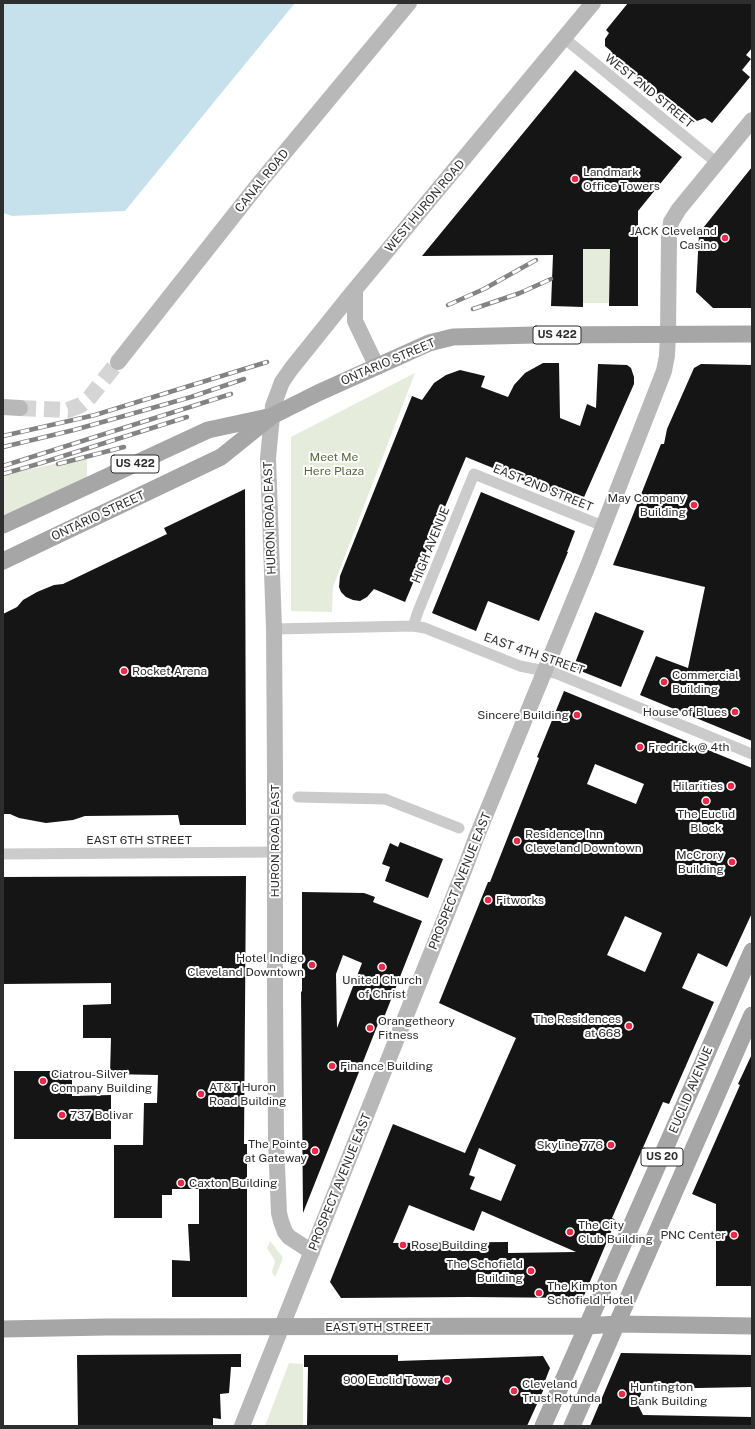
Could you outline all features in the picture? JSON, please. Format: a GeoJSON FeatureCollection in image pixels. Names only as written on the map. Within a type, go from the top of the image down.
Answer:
{"type":"FeatureCollection","features":[{"type":"Feature","properties":{"kind":"main road","name":"ONTARIO STREET"},"geometry":{"type":"LineString","coordinates":[[3,561],[222,457],[272,416],[318,393],[429,343],[453,337],[752,334]]}},
{"type":"Feature","properties":{"kind":"main road","name":"ONTARIO STREET"},"geometry":{"type":"LineString","coordinates":[[3,525],[208,430],[272,416]]}},
{"type":"Feature","properties":{"kind":"main road","name":"EUCLID AVENUE"},"geometry":{"type":"LineString","coordinates":[[543,1426],[752,951]]}},
{"type":"Feature","properties":{"kind":"main road","name":"EUCLID AVENUE"},"geometry":{"type":"LineString","coordinates":[[572,1426],[752,1015]]}},
{"type":"Feature","properties":{"kind":"main road","name":"EAST 9TH STREET"},"geometry":{"type":"LineString","coordinates":[[3,1329],[106,1327],[282,1328],[588,1326],[616,1324],[752,1326]]}},
{"type":"Feature","properties":{"kind":"street","name":"CANAL ROAD"},"geometry":{"type":"LineString","coordinates":[[118,362],[261,181],[409,3]]}},
{"type":"Feature","properties":{"kind":"street","name":"WEST HURON ROAD"},"geometry":{"type":"LineString","coordinates":[[272,416],[276,396],[286,375],[593,3]]}},
{"type":"Feature","properties":{"kind":"street","name":"WEST 2ND STREET"},"geometry":{"type":"LineString","coordinates":[[564,38],[716,163]]}},
{"type":"Feature","properties":{"kind":"street","name":"PROSPECT AVENUE EAST"},"geometry":{"type":"LineString","coordinates":[[242,1426],[664,371],[668,334],[669,237],[671,222],[678,209],[752,120]]}},
{"type":"Feature","properties":{"kind":"street"},"geometry":{"type":"LineString","coordinates":[[355,290],[355,320],[377,367]]}},
{"type":"Feature","properties":{"kind":"street"},"geometry":{"type":"LineString","coordinates":[[3,407],[20,408]]}},
{"type":"Feature","properties":{"kind":"street","name":"HURON ROAD EAST"},"geometry":{"type":"LineString","coordinates":[[272,416],[268,458],[274,629],[276,1135],[279,1213],[283,1228],[289,1237],[312,1252]]}},
{"type":"Feature","properties":{"kind":"street","name":"EAST 2ND STREET"},"geometry":{"type":"LineString","coordinates":[[474,474],[603,526]]}},
{"type":"Feature","properties":{"kind":"street","name":"HIGH AVENUE"},"geometry":{"type":"LineString","coordinates":[[413,626],[474,474]]}},
{"type":"Feature","properties":{"kind":"street","name":"EAST 4TH STREET"},"geometry":{"type":"LineString","coordinates":[[274,629],[413,626],[425,628],[520,666],[545,670],[559,675],[752,754]]}},
{"type":"Feature","properties":{"kind":"street"},"geometry":{"type":"LineString","coordinates":[[298,797],[385,799],[459,828]]}},
{"type":"Feature","properties":{"kind":"street","name":"EAST 6TH STREET"},"geometry":{"type":"LineString","coordinates":[[3,854],[275,852]]}},
{"type":"Feature","properties":{"kind":"green space"},"geometry":{"type":"Polygon","coordinates":[[[583,249],[610,249],[609,303],[583,303],[583,249]]]}},
{"type":"Feature","properties":{"kind":"green space","name":"Meet Me Here Plaza"},"geometry":{"type":"Polygon","coordinates":[[[415,373],[333,587],[332,612],[291,611],[291,437],[415,373]]]}},
{"type":"Feature","properties":{"kind":"green space"},"geometry":{"type":"Polygon","coordinates":[[[87,457],[87,486],[3,525],[3,475],[87,457]]]}},
{"type":"Feature","properties":{"kind":"green space"},"geometry":{"type":"Polygon","coordinates":[[[270,1241],[282,1256],[282,1261],[275,1277],[272,1271],[275,1262],[267,1248],[270,1241]]]}},
{"type":"Feature","properties":{"kind":"green space"},"geometry":{"type":"Polygon","coordinates":[[[289,1363],[303,1364],[303,1426],[265,1426],[289,1363]]]}},
{"type":"Feature","properties":{"kind":"water"},"geometry":{"type":"Polygon","coordinates":[[[3,3],[295,3],[125,211],[12,216],[3,213],[3,3]]]}},
{"type":"Feature","properties":{"kind":"building"},"geometry":{"type":"Polygon","coordinates":[[[628,3],[752,3],[752,48],[746,55],[751,59],[742,70],[750,77],[712,123],[705,118],[697,121],[691,117],[688,120],[608,54],[611,51],[605,46],[605,39],[609,33],[606,30],[628,3]]]}},
{"type":"Feature","properties":{"kind":"building","name":"Landmark Office Towers"},"geometry":{"type":"Polygon","coordinates":[[[575,70],[682,157],[638,211],[638,306],[609,306],[610,249],[583,249],[583,307],[551,306],[553,255],[422,256],[575,70]]]}},
{"type":"Feature","properties":{"kind":"building","name":"JACK Cleveland Casino"},"geometry":{"type":"Polygon","coordinates":[[[752,167],[752,308],[713,308],[696,292],[699,233],[752,167]]]}},
{"type":"Feature","properties":{"kind":"building"},"geometry":{"type":"Polygon","coordinates":[[[543,363],[559,363],[560,418],[580,426],[587,404],[596,408],[598,364],[627,365],[631,368],[634,377],[634,384],[581,504],[466,457],[405,602],[374,589],[367,597],[360,601],[346,597],[341,592],[339,587],[340,576],[412,396],[422,400],[434,383],[446,375],[460,370],[485,376],[481,387],[508,397],[514,385],[525,373],[543,363]]]}},
{"type":"Feature","properties":{"kind":"building"},"geometry":{"type":"Polygon","coordinates":[[[701,364],[752,365],[752,741],[640,695],[656,656],[688,668],[705,587],[613,565],[661,444],[664,444],[667,429],[694,368],[701,364]]]}},
{"type":"Feature","properties":{"kind":"building","name":"Rocket Arena"},"geometry":{"type":"Polygon","coordinates":[[[245,489],[246,825],[180,825],[178,815],[85,816],[73,820],[46,823],[19,818],[10,814],[3,814],[3,614],[17,607],[23,600],[37,592],[54,585],[63,584],[167,534],[164,528],[245,489]]]}},
{"type":"Feature","properties":{"kind":"building"},"geometry":{"type":"Polygon","coordinates":[[[481,492],[575,531],[568,552],[539,621],[488,601],[476,631],[432,613],[481,492]]]}},
{"type":"Feature","properties":{"kind":"building"},"geometry":{"type":"Polygon","coordinates":[[[595,612],[644,631],[621,687],[573,668],[595,612]]]}},
{"type":"Feature","properties":{"kind":"building"},"geometry":{"type":"Polygon","coordinates":[[[564,691],[752,768],[752,913],[727,967],[698,953],[682,988],[714,1002],[669,1104],[663,1102],[612,1218],[616,1220],[583,1298],[341,1298],[330,1282],[393,1124],[465,1153],[516,1038],[439,1003],[488,882],[490,882],[539,758],[537,757],[564,691]],[[595,764],[587,784],[636,804],[644,784],[595,764]],[[625,916],[607,955],[645,972],[662,933],[625,916]],[[479,1148],[469,1175],[475,1177],[470,1189],[501,1201],[516,1165],[479,1148]],[[409,1205],[393,1243],[508,1242],[508,1253],[576,1252],[482,1211],[474,1231],[409,1205]]]}},
{"type":"Feature","properties":{"kind":"building"},"geometry":{"type":"Polygon","coordinates":[[[400,842],[443,859],[428,898],[385,881],[390,867],[382,864],[390,843],[398,847],[400,842]]]}},
{"type":"Feature","properties":{"kind":"building"},"geometry":{"type":"Polygon","coordinates":[[[246,876],[244,1144],[247,1144],[247,1297],[172,1297],[172,1260],[190,1261],[188,1224],[199,1224],[199,1189],[172,1189],[172,1195],[162,1195],[162,1218],[114,1218],[114,1145],[143,1145],[144,1103],[157,1103],[158,1075],[110,1074],[111,1038],[83,1038],[83,1005],[111,1004],[111,983],[3,984],[3,877],[246,876]]]}},
{"type":"Feature","properties":{"kind":"building"},"geometry":{"type":"Polygon","coordinates":[[[302,892],[364,893],[375,897],[373,902],[422,921],[381,1025],[378,1024],[303,1213],[301,991],[302,992],[302,892]],[[343,955],[336,974],[337,1028],[362,963],[343,955]]]}},
{"type":"Feature","properties":{"kind":"building"},"geometry":{"type":"Polygon","coordinates":[[[752,1054],[752,1286],[716,1286],[716,1204],[692,1194],[752,1054]]]}},
{"type":"Feature","properties":{"kind":"building","name":"737 Bolivar"},"geometry":{"type":"Polygon","coordinates":[[[14,1071],[72,1071],[72,1096],[111,1095],[111,1139],[14,1139],[14,1071]]]}},
{"type":"Feature","properties":{"kind":"building","name":"Huntington Bank Building"},"geometry":{"type":"Polygon","coordinates":[[[621,1353],[752,1355],[752,1387],[643,1389],[639,1399],[639,1407],[643,1415],[752,1417],[752,1426],[590,1426],[621,1353]]]}},
{"type":"Feature","properties":{"kind":"building"},"geometry":{"type":"Polygon","coordinates":[[[241,1354],[241,1367],[231,1367],[229,1393],[220,1394],[221,1419],[213,1418],[213,1426],[78,1426],[77,1355],[241,1354]]]}},
{"type":"Feature","properties":{"kind":"building"},"geometry":{"type":"Polygon","coordinates":[[[304,1355],[398,1355],[398,1361],[543,1356],[550,1368],[545,1381],[547,1382],[527,1426],[307,1426],[308,1367],[304,1367],[304,1355]]]}},
{"type":"Feature","properties":{"kind":"tunnel"},"geometry":{"type":"LineString","coordinates":[[20,408],[68,410],[81,405],[90,397],[118,362]]}},
{"type":"Feature","properties":{"kind":"railway"},"geometry":{"type":"LineString","coordinates":[[448,305],[484,289],[536,260]]}},
{"type":"Feature","properties":{"kind":"railway"},"geometry":{"type":"LineString","coordinates":[[473,309],[520,293],[551,279]]}},
{"type":"Feature","properties":{"kind":"railway"},"geometry":{"type":"LineString","coordinates":[[3,436],[95,415],[267,362]]}},
{"type":"Feature","properties":{"kind":"railway"},"geometry":{"type":"LineString","coordinates":[[3,447],[74,430],[131,414],[191,397],[244,379]]}},
{"type":"Feature","properties":{"kind":"railway"},"geometry":{"type":"LineString","coordinates":[[3,466],[231,394]]}},
{"type":"Feature","properties":{"kind":"railway"},"geometry":{"type":"LineString","coordinates":[[3,474],[187,417]]}},
{"type":"Feature","properties":{"kind":"railway"},"geometry":{"type":"LineString","coordinates":[[58,464],[124,447]]}},
{"type":"Feature","properties":{"kind":"place","name":"Landmark Office Towers"},"geometry":{"type":"Point","coordinates":[575,179]}},
{"type":"Feature","properties":{"kind":"place","name":"JACK Cleveland Casino"},"geometry":{"type":"Point","coordinates":[725,238]}},
{"type":"Feature","properties":{"kind":"place","name":"May Company Building"},"geometry":{"type":"Point","coordinates":[694,505]}},
{"type":"Feature","properties":{"kind":"place","name":"Rocket Arena"},"geometry":{"type":"Point","coordinates":[124,671]}},
{"type":"Feature","properties":{"kind":"place","name":"Commercial Building"},"geometry":{"type":"Point","coordinates":[664,682]}},
{"type":"Feature","properties":{"kind":"place","name":"House of Blues"},"geometry":{"type":"Point","coordinates":[735,712]}},
{"type":"Feature","properties":{"kind":"place","name":"Sincere Building"},"geometry":{"type":"Point","coordinates":[577,715]}},
{"type":"Feature","properties":{"kind":"place","name":"Fredrick @ 4th"},"geometry":{"type":"Point","coordinates":[640,747]}},
{"type":"Feature","properties":{"kind":"place","name":"Hilarities"},"geometry":{"type":"Point","coordinates":[731,786]}},
{"type":"Feature","properties":{"kind":"place","name":"The Euclid Block"},"geometry":{"type":"Point","coordinates":[706,801]}},
{"type":"Feature","properties":{"kind":"place","name":"Residence Inn Cleveland Downtown"},"geometry":{"type":"Point","coordinates":[517,841]}},
{"type":"Feature","properties":{"kind":"place","name":"McCrory Building"},"geometry":{"type":"Point","coordinates":[732,862]}},
{"type":"Feature","properties":{"kind":"place","name":"Fitworks"},"geometry":{"type":"Point","coordinates":[488,900]}},
{"type":"Feature","properties":{"kind":"place","name":"Hotel Indigo Cleveland Downtown"},"geometry":{"type":"Point","coordinates":[312,965]}},
{"type":"Feature","properties":{"kind":"place","name":"United Church of Christ"},"geometry":{"type":"Point","coordinates":[382,967]}},
{"type":"Feature","properties":{"kind":"place","name":"The Residences at 668"},"geometry":{"type":"Point","coordinates":[629,1026]}},
{"type":"Feature","properties":{"kind":"place","name":"Orangetheory Fitness"},"geometry":{"type":"Point","coordinates":[370,1028]}},
{"type":"Feature","properties":{"kind":"place","name":"Finance Building"},"geometry":{"type":"Point","coordinates":[332,1066]}},
{"type":"Feature","properties":{"kind":"place","name":"Ciatrou-Silver Company Building"},"geometry":{"type":"Point","coordinates":[43,1081]}},
{"type":"Feature","properties":{"kind":"place","name":"AT&T Huron Road Building"},"geometry":{"type":"Point","coordinates":[201,1094]}},
{"type":"Feature","properties":{"kind":"place","name":"737 Bolivar"},"geometry":{"type":"Point","coordinates":[62,1115]}},
{"type":"Feature","properties":{"kind":"place","name":"Skyline 776"},"geometry":{"type":"Point","coordinates":[611,1145]}},
{"type":"Feature","properties":{"kind":"place","name":"The Pointe at Gateway"},"geometry":{"type":"Point","coordinates":[315,1151]}},
{"type":"Feature","properties":{"kind":"place","name":"Caxton Building"},"geometry":{"type":"Point","coordinates":[181,1183]}},
{"type":"Feature","properties":{"kind":"place","name":"The City Club Building"},"geometry":{"type":"Point","coordinates":[570,1232]}},
{"type":"Feature","properties":{"kind":"place","name":"PNC Center"},"geometry":{"type":"Point","coordinates":[734,1235]}},
{"type":"Feature","properties":{"kind":"place","name":"Rose Building"},"geometry":{"type":"Point","coordinates":[403,1245]}},
{"type":"Feature","properties":{"kind":"place","name":"The Schofield Building"},"geometry":{"type":"Point","coordinates":[531,1271]}},
{"type":"Feature","properties":{"kind":"place","name":"The Kimpton Schofield Hotel"},"geometry":{"type":"Point","coordinates":[539,1293]}},
{"type":"Feature","properties":{"kind":"place","name":"900 Euclid Tower"},"geometry":{"type":"Point","coordinates":[447,1380]}},
{"type":"Feature","properties":{"kind":"place","name":"Cleveland Trust Rotunda"},"geometry":{"type":"Point","coordinates":[514,1391]}},
{"type":"Feature","properties":{"kind":"place","name":"Huntington Bank Building"},"geometry":{"type":"Point","coordinates":[622,1394]}}]}
